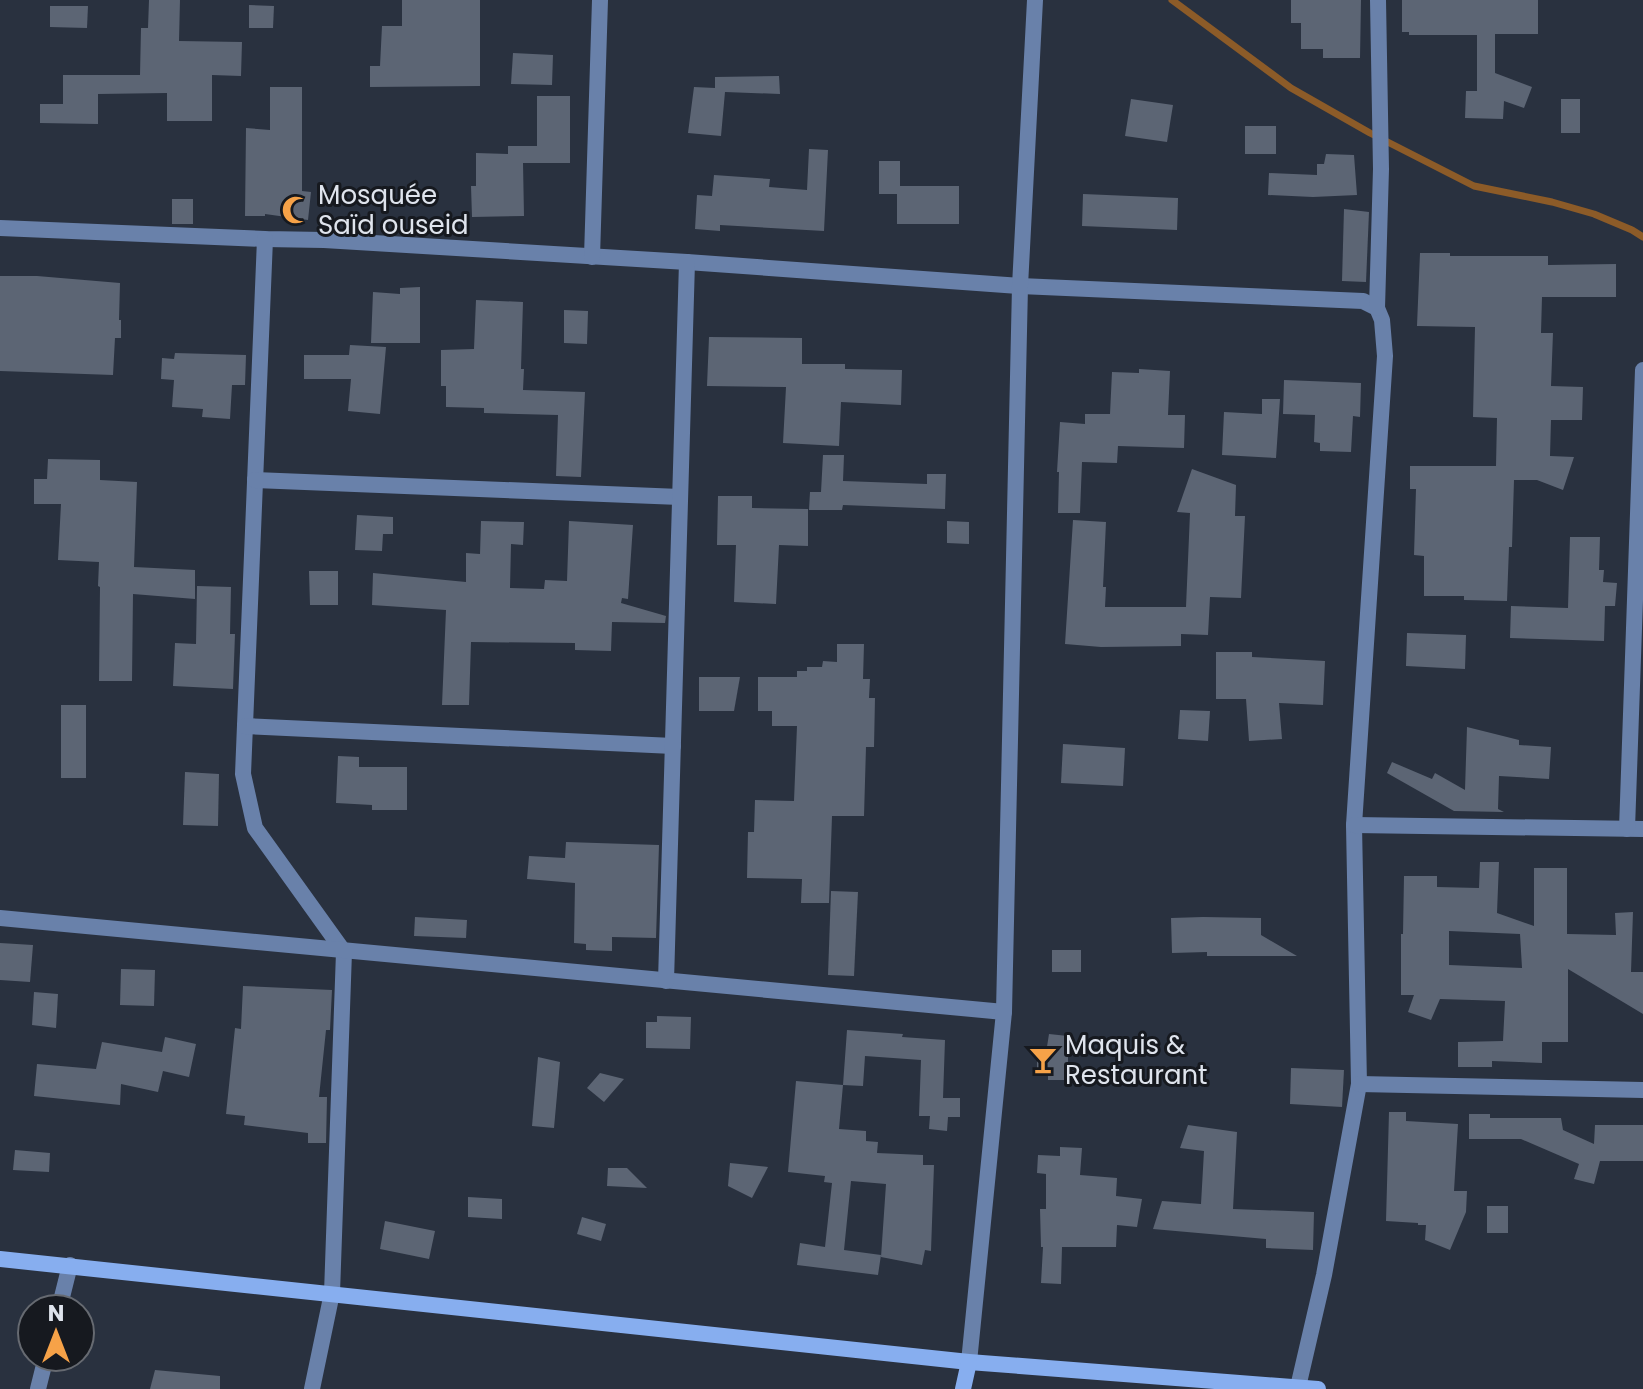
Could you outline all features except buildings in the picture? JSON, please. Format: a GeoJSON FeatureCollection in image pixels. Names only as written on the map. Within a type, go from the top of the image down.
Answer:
{"type":"FeatureCollection","features":[{"type":"Feature","properties":{"kind":"street"},"geometry":{"type":"LineString","coordinates":[[592,257],[600,0]]}},
{"type":"Feature","properties":{"kind":"street"},"geometry":{"type":"LineString","coordinates":[[963,1389],[969,1362],[1004,1012],[1020,286],[1035,0]]}},
{"type":"Feature","properties":{"kind":"street"},"geometry":{"type":"LineString","coordinates":[[1298,1387],[1324,1275],[1359,1084],[1354,825],[1385,356],[1382,320],[1377,308],[1381,169],[1378,0]]}},
{"type":"Feature","properties":{"kind":"street"},"geometry":{"type":"LineString","coordinates":[[0,228],[324,240],[1020,286],[1363,301],[1377,308]]}},
{"type":"Feature","properties":{"kind":"street"},"geometry":{"type":"LineString","coordinates":[[265,239],[243,774],[255,828],[344,952],[332,1293],[312,1389]]}},
{"type":"Feature","properties":{"kind":"street"},"geometry":{"type":"LineString","coordinates":[[666,981],[687,262]]}},
{"type":"Feature","properties":{"kind":"street"},"geometry":{"type":"LineString","coordinates":[[1354,825],[1635,829],[1643,370]]}},
{"type":"Feature","properties":{"kind":"street"},"geometry":{"type":"LineString","coordinates":[[255,480],[680,497]]}},
{"type":"Feature","properties":{"kind":"street"},"geometry":{"type":"LineString","coordinates":[[245,726],[673,746]]}},
{"type":"Feature","properties":{"kind":"street"},"geometry":{"type":"LineString","coordinates":[[0,918],[1004,1012]]}},
{"type":"Feature","properties":{"kind":"street"},"geometry":{"type":"LineString","coordinates":[[1359,1084],[1643,1090]]}},
{"type":"Feature","properties":{"kind":"street"},"geometry":{"type":"LineString","coordinates":[[0,1259],[969,1362],[1318,1389]]}},
{"type":"Feature","properties":{"kind":"street"},"geometry":{"type":"LineString","coordinates":[[63,1293],[70,1265]]}},
{"type":"Feature","properties":{"kind":"waterway"},"geometry":{"type":"LineString","coordinates":[[1172,0],[1291,88],[1474,186],[1594,214],[1643,237]]}},
{"type":"Feature","properties":{"kind":"place","name":"Mosquée Saïd ouseid"},"geometry":{"type":"Point","coordinates":[296,210]}},
{"type":"Feature","properties":{"kind":"place","name":"Maquis & Restaurant"},"geometry":{"type":"Point","coordinates":[1043,1060]}}]}
